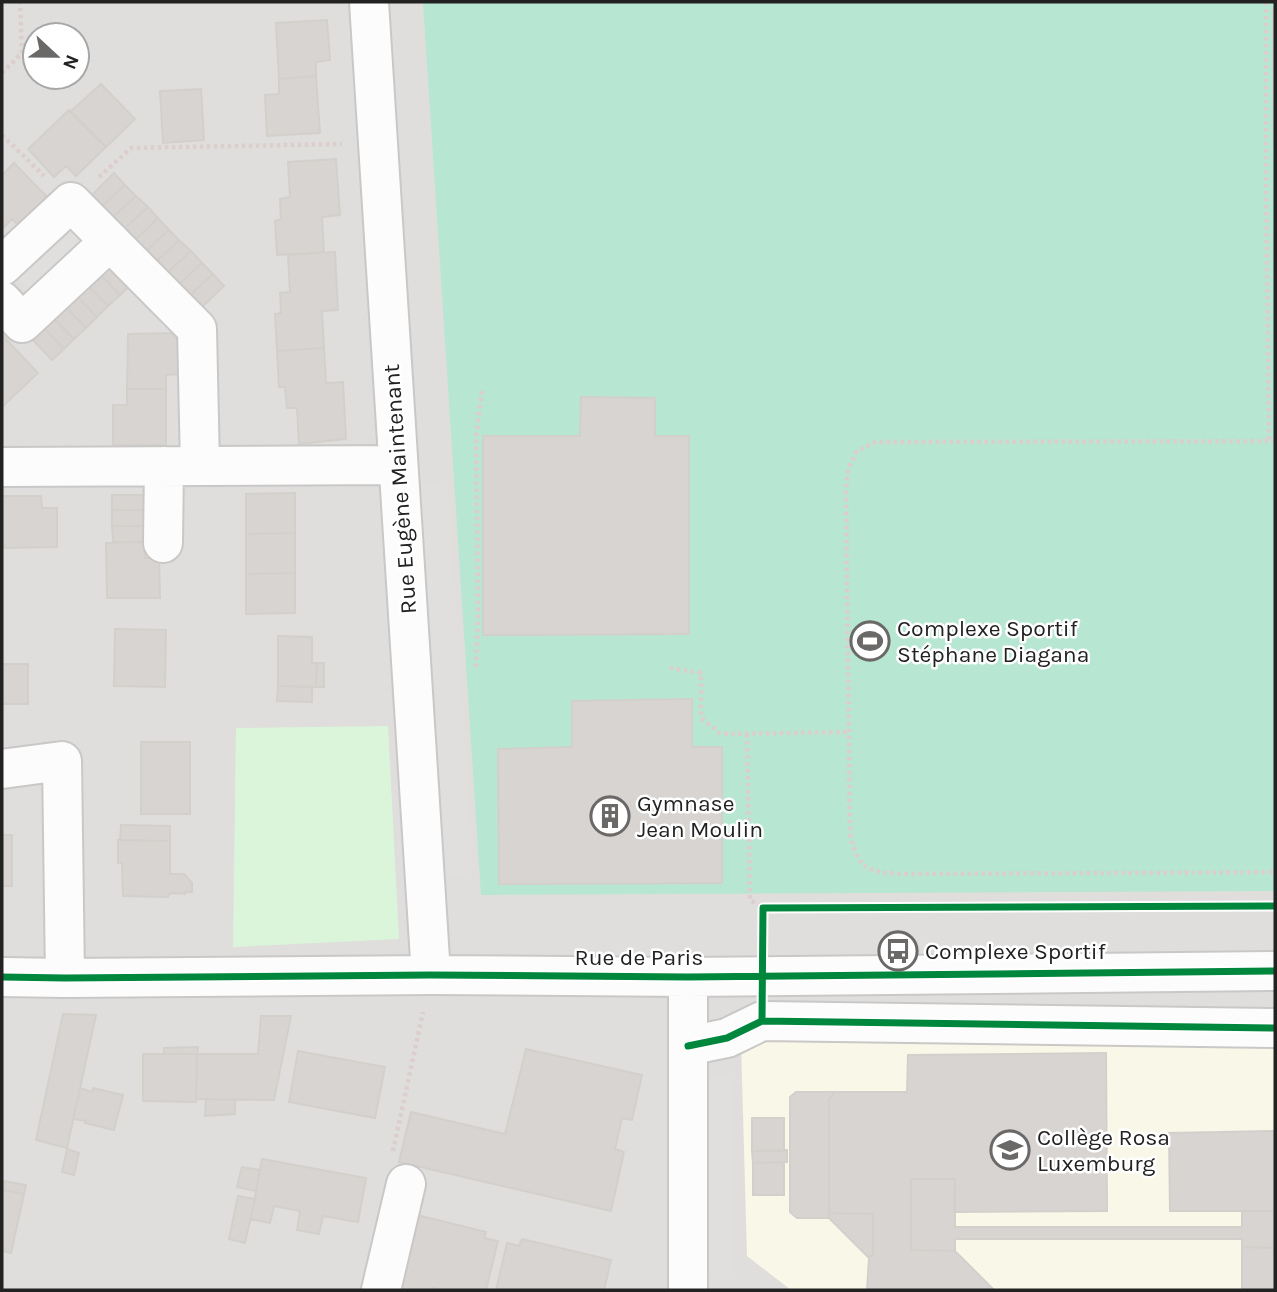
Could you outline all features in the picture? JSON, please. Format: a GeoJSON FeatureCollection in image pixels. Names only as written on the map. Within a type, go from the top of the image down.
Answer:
{"type":"FeatureCollection","features":[{"type":"Feature","properties":{"kind":"street","name":"Rue Eugène Maintenant"},"geometry":{"type":"LineString","coordinates":[[369,2],[431,975]]}},
{"type":"Feature","properties":{"kind":"street"},"geometry":{"type":"LineString","coordinates":[[2,266],[71,202],[197,329],[182,466],[163,543]]}},
{"type":"Feature","properties":{"kind":"street"},"geometry":{"type":"LineString","coordinates":[[2,301],[22,323],[110,241]]}},
{"type":"Feature","properties":{"kind":"street"},"geometry":{"type":"LineString","coordinates":[[2,467],[398,465]]}},
{"type":"Feature","properties":{"kind":"street"},"geometry":{"type":"LineString","coordinates":[[2,769],[62,761],[65,978]]}},
{"type":"Feature","properties":{"kind":"street","name":"Rue de Paris"},"geometry":{"type":"LineString","coordinates":[[2,977],[688,977],[1275,971]]}},
{"type":"Feature","properties":{"kind":"street"},"geometry":{"type":"LineString","coordinates":[[688,977],[688,1290]]}},
{"type":"Feature","properties":{"kind":"street"},"geometry":{"type":"LineString","coordinates":[[688,1046],[726,1038],[762,1021],[1275,1028]]}},
{"type":"Feature","properties":{"kind":"street"},"geometry":{"type":"LineString","coordinates":[[381,1290],[406,1184]]}},
{"type":"Feature","properties":{"kind":"path"},"geometry":{"type":"LineString","coordinates":[[2,73],[22,53],[20,2]]}},
{"type":"Feature","properties":{"kind":"path"},"geometry":{"type":"LineString","coordinates":[[1266,2],[1266,185],[1272,441],[876,442],[858,451],[848,469],[846,491],[850,835],[863,866],[877,872],[900,874],[1275,872]]}},
{"type":"Feature","properties":{"kind":"path"},"geometry":{"type":"LineString","coordinates":[[2,135],[71,202],[131,148],[377,144]]}},
{"type":"Feature","properties":{"kind":"path"},"geometry":{"type":"LineString","coordinates":[[1266,185],[1275,184]]}},
{"type":"Feature","properties":{"kind":"path"},"geometry":{"type":"LineString","coordinates":[[476,667],[476,438],[482,390]]}},
{"type":"Feature","properties":{"kind":"path"},"geometry":{"type":"LineString","coordinates":[[670,668],[701,673],[701,718],[721,734],[849,732]]}},
{"type":"Feature","properties":{"kind":"path"},"geometry":{"type":"LineString","coordinates":[[747,734],[750,900],[763,908],[762,976]]}},
{"type":"Feature","properties":{"kind":"path"},"geometry":{"type":"LineString","coordinates":[[406,1184],[387,1177],[431,975]]}},
{"type":"Feature","properties":{"kind":"shaded area"},"geometry":{"type":"Polygon","coordinates":[[[2,2],[1275,2],[1275,1290],[2,1290],[2,2]]]}},
{"type":"Feature","properties":{"kind":"shaded area"},"geometry":{"type":"Polygon","coordinates":[[[73,216],[92,235],[33,292],[14,273],[73,216]]]}},
{"type":"Feature","properties":{"kind":"shaded area"},"geometry":{"type":"Polygon","coordinates":[[[448,481],[474,872],[443,875],[417,483],[448,481]]]}},
{"type":"Feature","properties":{"kind":"shaded area","name":"Collège Rosa Luxemburg"},"geometry":{"type":"Polygon","coordinates":[[[741,1042],[1275,1043],[1275,1290],[791,1290],[747,1256],[741,1042]]]}},
{"type":"Feature","properties":{"kind":"shaded area"},"geometry":{"type":"Polygon","coordinates":[[[705,1073],[733,1075],[732,1274],[705,1272],[705,1073]]]}},
{"type":"Feature","properties":{"kind":"green space","name":"Complexe Sportif Stéphane Diagana"},"geometry":{"type":"Polygon","coordinates":[[[423,2],[1275,2],[1275,891],[481,895],[423,2]]]}},
{"type":"Feature","properties":{"kind":"green space"},"geometry":{"type":"Polygon","coordinates":[[[388,726],[399,939],[233,947],[236,728],[388,726]]]}},
{"type":"Feature","properties":{"kind":"building"},"geometry":{"type":"Polygon","coordinates":[[[1275,9],[1275,148],[1274,148],[1275,9]]]}},
{"type":"Feature","properties":{"kind":"building"},"geometry":{"type":"Polygon","coordinates":[[[327,20],[330,60],[316,62],[316,76],[279,79],[276,23],[327,20]]]}},
{"type":"Feature","properties":{"kind":"building"},"geometry":{"type":"Polygon","coordinates":[[[316,76],[320,133],[267,136],[265,95],[279,94],[279,79],[316,76]]]}},
{"type":"Feature","properties":{"kind":"building"},"geometry":{"type":"Polygon","coordinates":[[[101,84],[135,119],[106,147],[70,112],[101,84]]]}},
{"type":"Feature","properties":{"kind":"building"},"geometry":{"type":"Polygon","coordinates":[[[201,89],[204,140],[163,143],[160,91],[201,89]]]}},
{"type":"Feature","properties":{"kind":"building"},"geometry":{"type":"Polygon","coordinates":[[[69,110],[106,147],[76,176],[66,166],[54,177],[28,149],[69,110]]]}},
{"type":"Feature","properties":{"kind":"building"},"geometry":{"type":"Polygon","coordinates":[[[336,159],[340,215],[322,217],[324,252],[277,255],[275,221],[281,219],[280,199],[290,197],[288,162],[336,159]]]}},
{"type":"Feature","properties":{"kind":"building"},"geometry":{"type":"Polygon","coordinates":[[[14,163],[51,201],[21,228],[12,219],[2,229],[2,175],[14,163]]]}},
{"type":"Feature","properties":{"kind":"building"},"geometry":{"type":"Polygon","coordinates":[[[114,173],[125,185],[102,206],[92,195],[114,173]]]}},
{"type":"Feature","properties":{"kind":"building"},"geometry":{"type":"Polygon","coordinates":[[[125,185],[136,196],[113,217],[102,206],[125,185]]]}},
{"type":"Feature","properties":{"kind":"building"},"geometry":{"type":"Polygon","coordinates":[[[136,196],[148,207],[124,229],[113,217],[136,196]]]}},
{"type":"Feature","properties":{"kind":"building"},"geometry":{"type":"Polygon","coordinates":[[[148,207],[158,218],[135,240],[124,229],[148,207]]]}},
{"type":"Feature","properties":{"kind":"building"},"geometry":{"type":"Polygon","coordinates":[[[158,218],[169,230],[146,251],[135,240],[158,218]]]}},
{"type":"Feature","properties":{"kind":"building"},"geometry":{"type":"Polygon","coordinates":[[[169,230],[179,240],[156,262],[146,251],[169,230]]]}},
{"type":"Feature","properties":{"kind":"building"},"geometry":{"type":"Polygon","coordinates":[[[1274,234],[1275,234],[1275,373],[1274,234]]]}},
{"type":"Feature","properties":{"kind":"building"},"geometry":{"type":"Polygon","coordinates":[[[179,240],[191,251],[167,273],[156,262],[179,240]]]}},
{"type":"Feature","properties":{"kind":"building"},"geometry":{"type":"Polygon","coordinates":[[[191,251],[202,263],[178,285],[167,273],[191,251]]]}},
{"type":"Feature","properties":{"kind":"building"},"geometry":{"type":"Polygon","coordinates":[[[335,252],[338,310],[322,311],[324,348],[277,351],[275,314],[281,313],[280,293],[290,292],[288,255],[335,252]]]}},
{"type":"Feature","properties":{"kind":"building"},"geometry":{"type":"Polygon","coordinates":[[[109,260],[132,284],[120,295],[97,271],[109,260]]]}},
{"type":"Feature","properties":{"kind":"building"},"geometry":{"type":"Polygon","coordinates":[[[202,263],[213,274],[189,296],[178,285],[202,263]]]}},
{"type":"Feature","properties":{"kind":"building"},"geometry":{"type":"Polygon","coordinates":[[[97,271],[120,295],[108,306],[86,283],[97,271]]]}},
{"type":"Feature","properties":{"kind":"building"},"geometry":{"type":"Polygon","coordinates":[[[213,274],[224,286],[201,308],[189,296],[213,274]]]}},
{"type":"Feature","properties":{"kind":"building"},"geometry":{"type":"Polygon","coordinates":[[[86,283],[108,306],[97,317],[74,293],[86,283]]]}},
{"type":"Feature","properties":{"kind":"building"},"geometry":{"type":"Polygon","coordinates":[[[74,293],[97,317],[86,328],[63,304],[74,293]]]}},
{"type":"Feature","properties":{"kind":"building"},"geometry":{"type":"Polygon","coordinates":[[[63,304],[86,328],[74,339],[51,316],[63,304]]]}},
{"type":"Feature","properties":{"kind":"building"},"geometry":{"type":"Polygon","coordinates":[[[51,316],[74,339],[64,349],[41,325],[51,316]]]}},
{"type":"Feature","properties":{"kind":"building"},"geometry":{"type":"Polygon","coordinates":[[[41,325],[64,349],[52,360],[29,336],[41,325]]]}},
{"type":"Feature","properties":{"kind":"building"},"geometry":{"type":"Polygon","coordinates":[[[179,333],[180,374],[166,375],[166,389],[127,389],[128,334],[179,333]]]}},
{"type":"Feature","properties":{"kind":"building"},"geometry":{"type":"Polygon","coordinates":[[[2,335],[38,373],[2,407],[2,335]]]}},
{"type":"Feature","properties":{"kind":"building"},"geometry":{"type":"Polygon","coordinates":[[[324,348],[326,383],[343,382],[346,439],[299,444],[297,408],[287,408],[285,387],[279,387],[277,351],[324,348]]]}},
{"type":"Feature","properties":{"kind":"building"},"geometry":{"type":"Polygon","coordinates":[[[127,389],[166,389],[166,445],[113,445],[113,405],[127,405],[127,389]]]}},
{"type":"Feature","properties":{"kind":"building"},"geometry":{"type":"Polygon","coordinates":[[[581,397],[655,398],[655,436],[689,436],[689,634],[483,635],[483,436],[580,436],[581,397]]]}},
{"type":"Feature","properties":{"kind":"building"},"geometry":{"type":"Polygon","coordinates":[[[295,493],[295,533],[246,534],[246,494],[295,493]]]}},
{"type":"Feature","properties":{"kind":"building"},"geometry":{"type":"Polygon","coordinates":[[[112,495],[144,495],[144,510],[112,510],[112,495]]]}},
{"type":"Feature","properties":{"kind":"building"},"geometry":{"type":"Polygon","coordinates":[[[2,496],[41,496],[42,508],[57,508],[57,547],[2,548],[2,496]]]}},
{"type":"Feature","properties":{"kind":"building"},"geometry":{"type":"Polygon","coordinates":[[[112,510],[144,510],[145,526],[112,526],[112,510]]]}},
{"type":"Feature","properties":{"kind":"building"},"geometry":{"type":"Polygon","coordinates":[[[112,526],[145,526],[144,542],[113,542],[112,526]]]}},
{"type":"Feature","properties":{"kind":"building"},"geometry":{"type":"Polygon","coordinates":[[[295,533],[295,573],[246,574],[246,534],[295,533]]]}},
{"type":"Feature","properties":{"kind":"building"},"geometry":{"type":"Polygon","coordinates":[[[144,542],[145,558],[159,557],[160,598],[107,598],[106,543],[144,542]]]}},
{"type":"Feature","properties":{"kind":"building"},"geometry":{"type":"Polygon","coordinates":[[[295,573],[295,613],[246,614],[246,574],[295,573]]]}},
{"type":"Feature","properties":{"kind":"building"},"geometry":{"type":"Polygon","coordinates":[[[115,629],[166,630],[165,687],[114,686],[115,629]]]}},
{"type":"Feature","properties":{"kind":"building"},"geometry":{"type":"Polygon","coordinates":[[[278,636],[312,637],[312,663],[317,663],[316,687],[278,686],[278,636]]]}},
{"type":"Feature","properties":{"kind":"building"},"geometry":{"type":"Polygon","coordinates":[[[317,663],[324,663],[324,687],[316,687],[317,663]]]}},
{"type":"Feature","properties":{"kind":"building"},"geometry":{"type":"Polygon","coordinates":[[[2,664],[28,664],[28,704],[2,704],[2,664]]]}},
{"type":"Feature","properties":{"kind":"building"},"geometry":{"type":"Polygon","coordinates":[[[278,686],[312,687],[312,702],[277,701],[278,686]]]}},
{"type":"Feature","properties":{"kind":"building","name":"Gymnase Jean Moulin"},"geometry":{"type":"Polygon","coordinates":[[[692,699],[692,747],[722,747],[722,883],[499,884],[498,749],[572,747],[572,701],[692,699]]]}},
{"type":"Feature","properties":{"kind":"building"},"geometry":{"type":"Polygon","coordinates":[[[141,742],[190,742],[190,814],[141,814],[141,742]]]}},
{"type":"Feature","properties":{"kind":"building"},"geometry":{"type":"Polygon","coordinates":[[[121,825],[170,826],[170,841],[120,840],[121,825]]]}},
{"type":"Feature","properties":{"kind":"building"},"geometry":{"type":"Polygon","coordinates":[[[2,835],[12,835],[12,886],[2,886],[2,835]]]}},
{"type":"Feature","properties":{"kind":"building"},"geometry":{"type":"Polygon","coordinates":[[[118,840],[170,841],[170,874],[184,874],[192,883],[192,892],[170,893],[168,897],[123,896],[118,840]]]}},
{"type":"Feature","properties":{"kind":"building"},"geometry":{"type":"Polygon","coordinates":[[[63,1014],[96,1015],[67,1148],[36,1140],[63,1014]]]}},
{"type":"Feature","properties":{"kind":"building"},"geometry":{"type":"Polygon","coordinates":[[[261,1016],[291,1016],[274,1100],[196,1099],[197,1054],[258,1054],[261,1016]]]}},
{"type":"Feature","properties":{"kind":"building"},"geometry":{"type":"Polygon","coordinates":[[[198,1047],[197,1054],[164,1054],[164,1048],[198,1047]]]}},
{"type":"Feature","properties":{"kind":"building"},"geometry":{"type":"Polygon","coordinates":[[[526,1049],[642,1075],[632,1120],[622,1118],[615,1149],[624,1152],[611,1211],[399,1162],[411,1112],[505,1134],[526,1049]]]}},
{"type":"Feature","properties":{"kind":"building"},"geometry":{"type":"Polygon","coordinates":[[[298,1051],[385,1067],[375,1118],[289,1102],[298,1051]]]}},
{"type":"Feature","properties":{"kind":"building"},"geometry":{"type":"Polygon","coordinates":[[[1106,1053],[1107,1211],[954,1212],[955,1179],[911,1179],[911,1250],[955,1251],[994,1290],[867,1290],[867,1256],[873,1256],[873,1214],[829,1213],[829,1099],[835,1092],[907,1092],[908,1055],[1106,1053]]]}},
{"type":"Feature","properties":{"kind":"building"},"geometry":{"type":"Polygon","coordinates":[[[143,1054],[197,1054],[196,1102],[143,1101],[143,1054]]]}},
{"type":"Feature","properties":{"kind":"building"},"geometry":{"type":"Polygon","coordinates":[[[80,1088],[123,1095],[114,1130],[73,1119],[80,1088]]]}},
{"type":"Feature","properties":{"kind":"building"},"geometry":{"type":"Polygon","coordinates":[[[796,1092],[835,1092],[829,1099],[829,1218],[797,1218],[790,1212],[790,1097],[796,1092]]]}},
{"type":"Feature","properties":{"kind":"building"},"geometry":{"type":"Polygon","coordinates":[[[206,1099],[235,1100],[235,1114],[205,1116],[206,1099]]]}},
{"type":"Feature","properties":{"kind":"building"},"geometry":{"type":"Polygon","coordinates":[[[752,1118],[784,1118],[784,1151],[752,1151],[752,1118]]]}},
{"type":"Feature","properties":{"kind":"building"},"geometry":{"type":"Polygon","coordinates":[[[1275,1131],[1275,1211],[1170,1211],[1169,1133],[1275,1131]]]}},
{"type":"Feature","properties":{"kind":"building"},"geometry":{"type":"Polygon","coordinates":[[[67,1149],[79,1153],[74,1175],[62,1172],[67,1149]]]}},
{"type":"Feature","properties":{"kind":"building"},"geometry":{"type":"Polygon","coordinates":[[[787,1150],[787,1162],[753,1163],[752,1151],[787,1150]]]}},
{"type":"Feature","properties":{"kind":"building"},"geometry":{"type":"Polygon","coordinates":[[[262,1159],[366,1178],[358,1222],[323,1216],[319,1234],[297,1230],[300,1211],[274,1206],[270,1223],[251,1219],[262,1159]]]}},
{"type":"Feature","properties":{"kind":"building"},"geometry":{"type":"Polygon","coordinates":[[[784,1162],[784,1195],[753,1195],[753,1163],[784,1162]]]}},
{"type":"Feature","properties":{"kind":"building"},"geometry":{"type":"Polygon","coordinates":[[[242,1167],[260,1170],[256,1191],[237,1187],[242,1167]]]}},
{"type":"Feature","properties":{"kind":"building"},"geometry":{"type":"Polygon","coordinates":[[[911,1179],[955,1179],[955,1227],[1242,1227],[1242,1211],[1275,1211],[1275,1248],[1242,1247],[1242,1239],[955,1239],[955,1251],[911,1250],[911,1179]]]}},
{"type":"Feature","properties":{"kind":"building"},"geometry":{"type":"Polygon","coordinates":[[[2,1180],[3,1190],[24,1194],[11,1253],[2,1251],[2,1180]]]}},
{"type":"Feature","properties":{"kind":"building"},"geometry":{"type":"Polygon","coordinates":[[[4,1181],[26,1185],[24,1194],[3,1190],[4,1181]]]}},
{"type":"Feature","properties":{"kind":"building"},"geometry":{"type":"Polygon","coordinates":[[[238,1196],[255,1199],[245,1243],[229,1239],[238,1196]]]}},
{"type":"Feature","properties":{"kind":"building"},"geometry":{"type":"Polygon","coordinates":[[[829,1213],[873,1214],[873,1256],[867,1256],[829,1218],[829,1213]]]}},
{"type":"Feature","properties":{"kind":"building"},"geometry":{"type":"Polygon","coordinates":[[[417,1215],[486,1232],[484,1238],[498,1241],[486,1290],[400,1290],[417,1215]]]}},
{"type":"Feature","properties":{"kind":"building"},"geometry":{"type":"Polygon","coordinates":[[[522,1239],[611,1260],[604,1290],[496,1290],[507,1243],[519,1246],[522,1239]]]}},
{"type":"Feature","properties":{"kind":"building"},"geometry":{"type":"Polygon","coordinates":[[[1242,1247],[1275,1248],[1275,1290],[1242,1290],[1242,1247]]]}},
{"type":"Feature","properties":{"kind":"cycle path"},"geometry":{"type":"LineString","coordinates":[[762,1021],[763,908],[1275,906]]}},
{"type":"Feature","properties":{"kind":"cycle path"},"geometry":{"type":"LineString","coordinates":[[2,977],[688,977],[1275,971]]}},
{"type":"Feature","properties":{"kind":"cycle path"},"geometry":{"type":"LineString","coordinates":[[688,1046],[727,1038],[762,1021],[1275,1028]]}},
{"type":"Feature","properties":{"kind":"place","name":"Complexe Sportif Stéphane Diagana"},"geometry":{"type":"Point","coordinates":[870,641]}},
{"type":"Feature","properties":{"kind":"place","name":"Gymnase Jean Moulin"},"geometry":{"type":"Point","coordinates":[610,816]}},
{"type":"Feature","properties":{"kind":"place","name":"Complexe Sportif"},"geometry":{"type":"Point","coordinates":[898,951]}},
{"type":"Feature","properties":{"kind":"place","name":"Collège Rosa Luxemburg"},"geometry":{"type":"Point","coordinates":[1010,1150]}}]}
